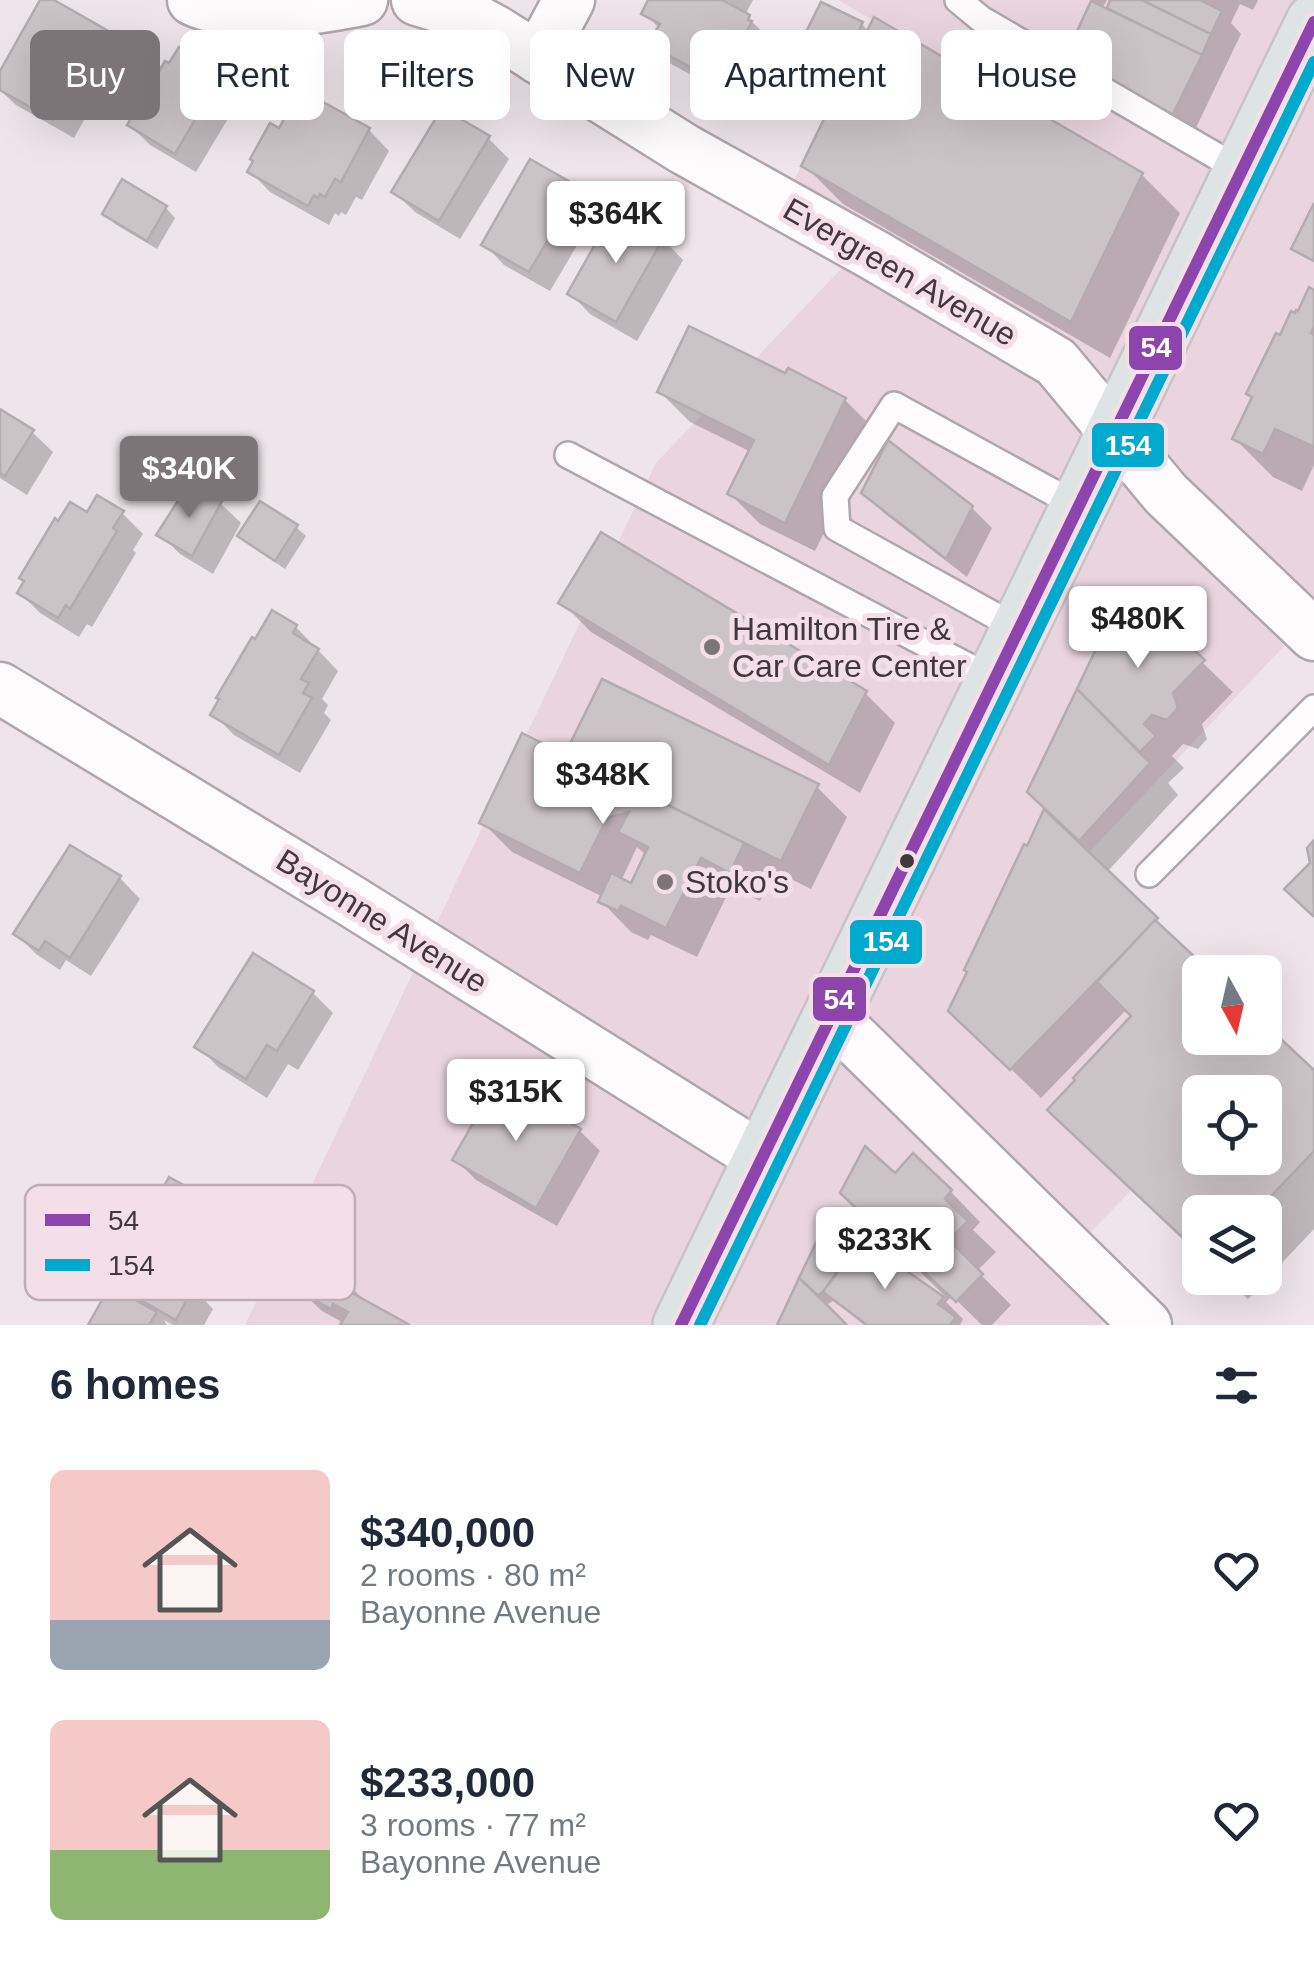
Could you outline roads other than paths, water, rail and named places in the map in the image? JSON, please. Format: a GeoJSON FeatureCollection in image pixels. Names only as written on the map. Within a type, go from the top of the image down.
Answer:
{"type":"FeatureCollection","features":[{"type":"Feature","properties":{"kind":"main road"},"geometry":{"type":"LineString","coordinates":[[680,1325],[1314,22]]}},
{"type":"Feature","properties":{"kind":"street"},"geometry":{"type":"LineString","coordinates":[[193,0],[240,12],[286,12],[362,0]]}},
{"type":"Feature","properties":{"kind":"street","name":"Evergreen Avenue"},"geometry":{"type":"LineString","coordinates":[[417,0],[464,14],[530,53]]}},
{"type":"Feature","properties":{"kind":"street"},"geometry":{"type":"LineString","coordinates":[[553,30],[569,0]]}},
{"type":"Feature","properties":{"kind":"street","name":"Evergreen Avenue"},"geometry":{"type":"LineString","coordinates":[[636,120],[1056,362],[1166,494],[1314,636]]}},
{"type":"Feature","properties":{"kind":"street","name":"Bayonne Avenue"},"geometry":{"type":"LineString","coordinates":[[0,688],[348,899],[762,1158]]}},
{"type":"Feature","properties":{"kind":"street"},"geometry":{"type":"LineString","coordinates":[[831,1016],[1146,1325]]}},
{"type":"Feature","properties":{"kind":"lane"},"geometry":{"type":"LineString","coordinates":[[958,0],[982,19],[1242,171]]}},
{"type":"Feature","properties":{"kind":"lane"},"geometry":{"type":"LineString","coordinates":[[1018,629],[837,528],[835,496],[894,405],[1078,506]]}},
{"type":"Feature","properties":{"kind":"lane"},"geometry":{"type":"LineString","coordinates":[[568,455],[994,680]]}},
{"type":"Feature","properties":{"kind":"lane"},"geometry":{"type":"LineString","coordinates":[[1149,874],[1314,708]]}},
{"type":"Feature","properties":{"kind":"place","name":"Hamilton Tire & Car Care Center"},"geometry":{"type":"Point","coordinates":[712,647]}},
{"type":"Feature","properties":{"kind":"place","name":"Stoko's"},"geometry":{"type":"Point","coordinates":[665,882]}}]}
